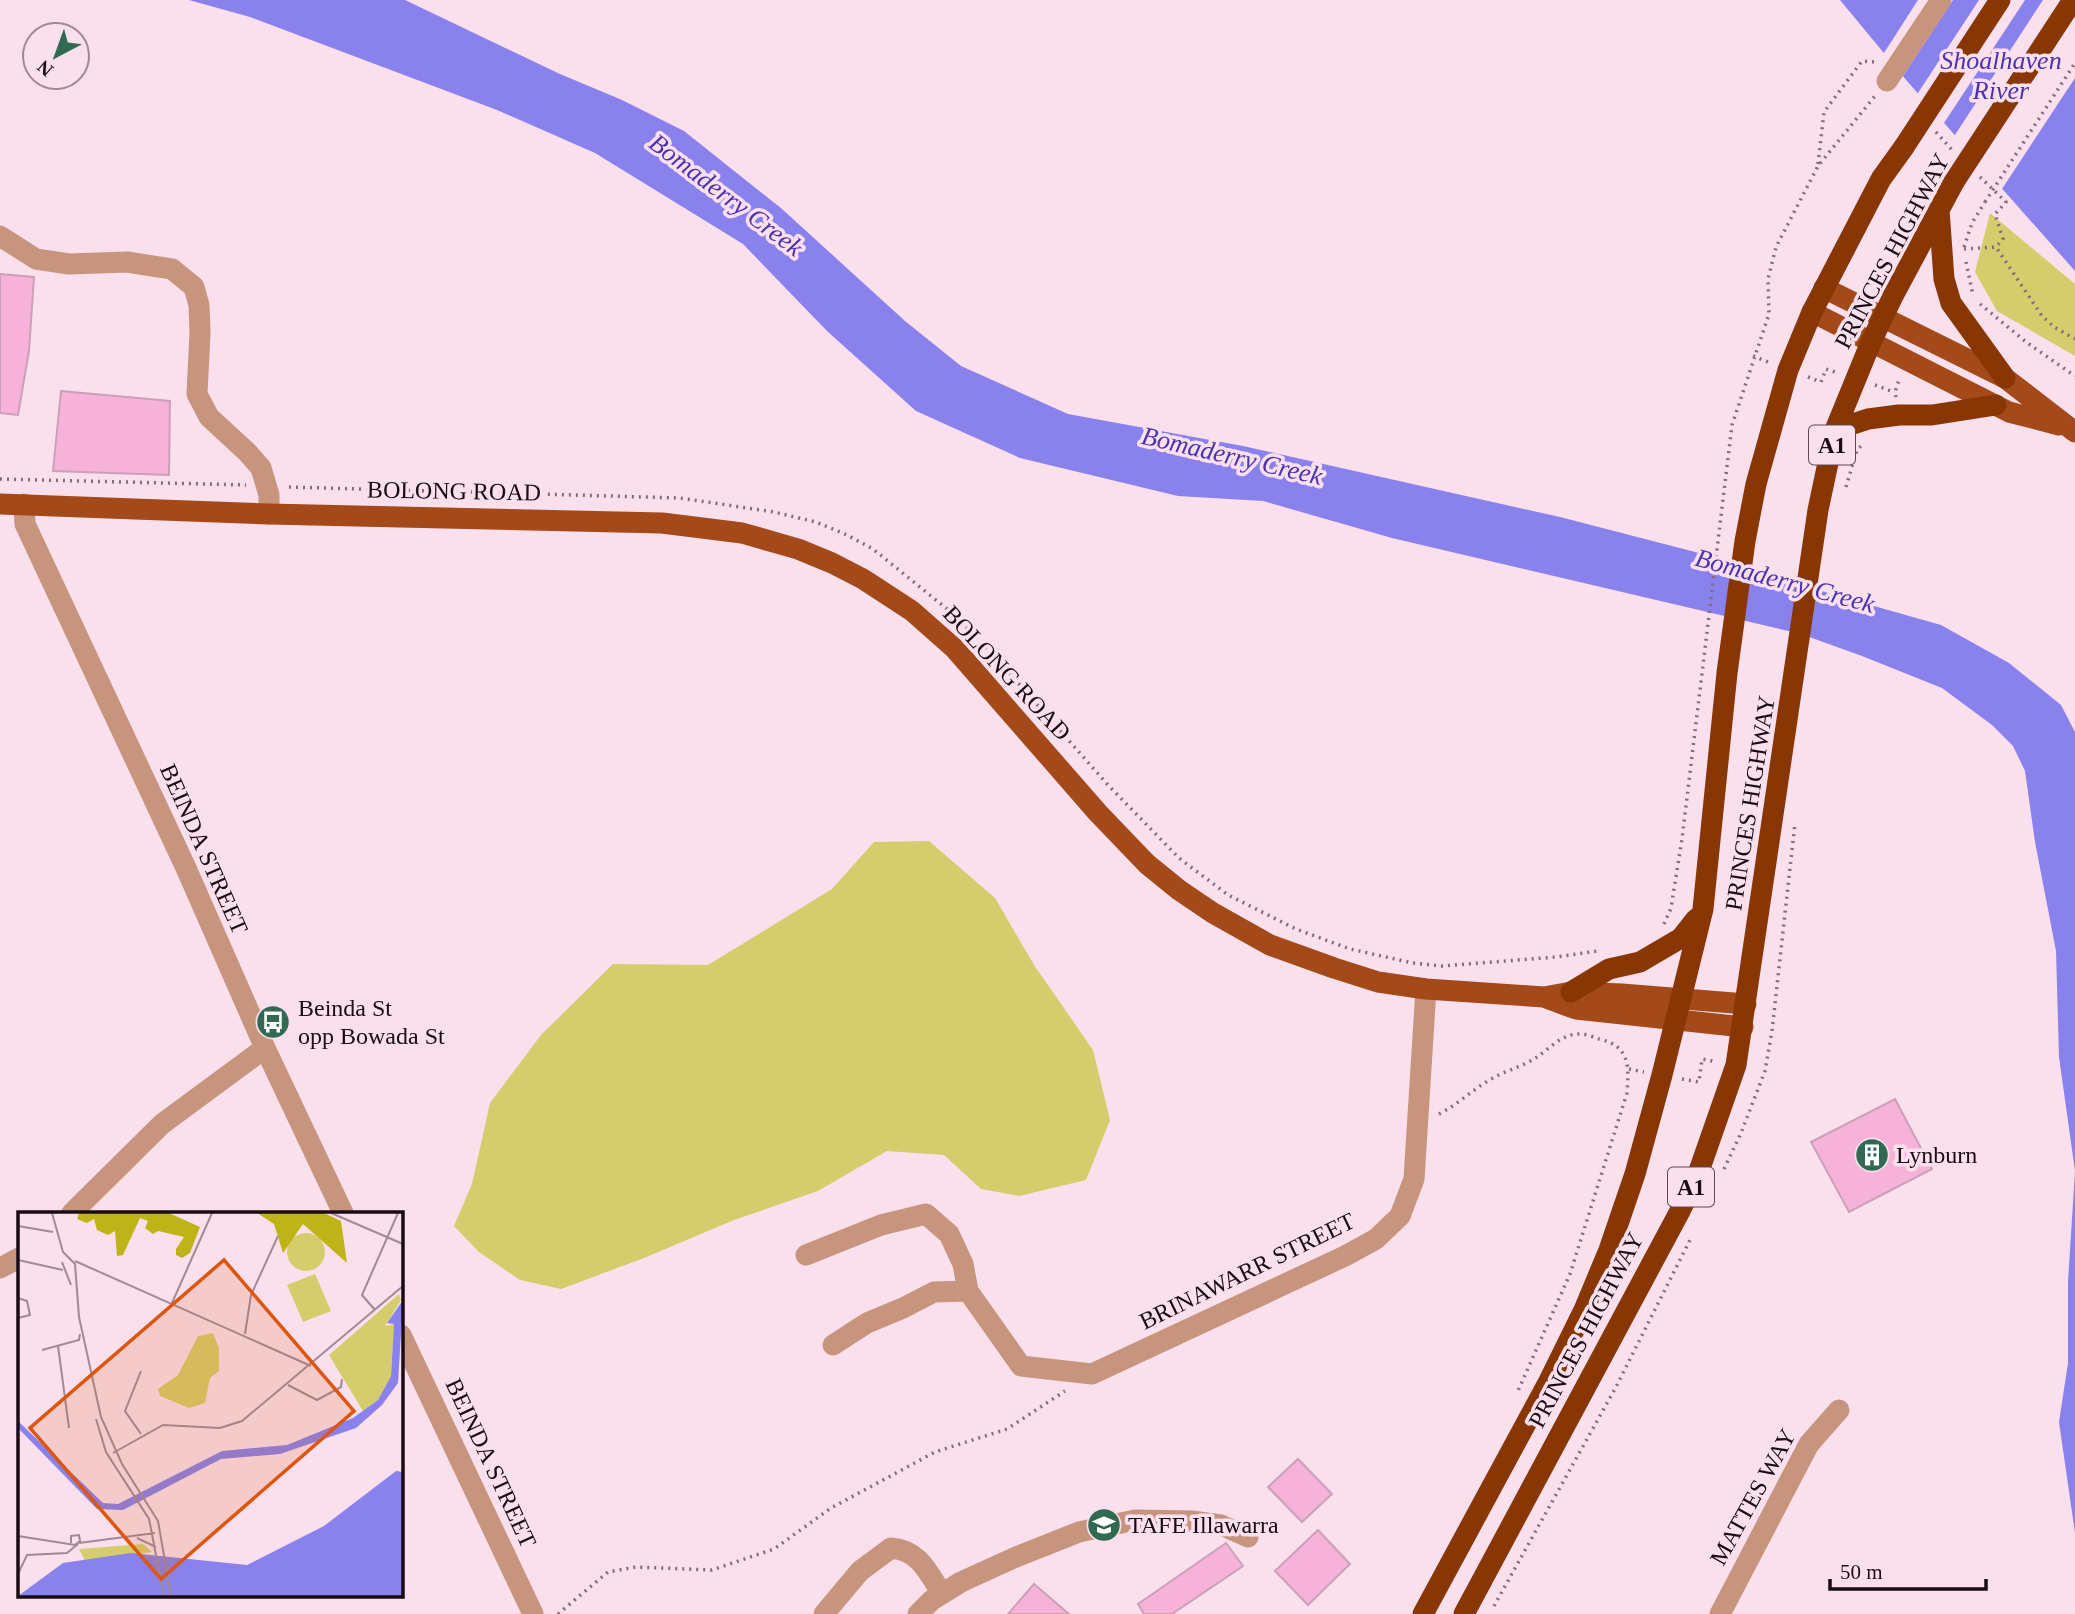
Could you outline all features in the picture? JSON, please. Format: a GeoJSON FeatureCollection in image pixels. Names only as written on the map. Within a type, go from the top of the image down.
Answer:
{"type":"FeatureCollection","features":[{"type":"Feature","properties":{"kind":"highway","name":"PRINCES HIGHWAY"},"geometry":{"type":"LineString","coordinates":[[1423,1614],[1549,1381],[1584,1310],[1609,1250],[1635,1174],[1703,909],[1727,673],[1745,541],[1756,484],[1788,370],[1812,312],[1881,180],[2000,0]]}},
{"type":"Feature","properties":{"kind":"highway","name":"PRINCES HIGHWAY"},"geometry":{"type":"LineString","coordinates":[[1464,1614],[1680,1211],[1699,1171],[1737,1065],[1818,510],[1835,430],[1871,342],[1954,182],[2073,0]]}},
{"type":"Feature","properties":{"kind":"highway"},"geometry":{"type":"LineString","coordinates":[[1939,210],[1944,279],[1951,303],[2005,378]]}},
{"type":"Feature","properties":{"kind":"highway"},"geometry":{"type":"LineString","coordinates":[[1835,430],[1868,419],[1932,415],[1996,405]]}},
{"type":"Feature","properties":{"kind":"highway"},"geometry":{"type":"LineString","coordinates":[[1571,992],[1609,969],[1640,962],[1681,938],[1703,909]]}},
{"type":"Feature","properties":{"kind":"main road"},"geometry":{"type":"LineString","coordinates":[[1824,288],[2005,378],[2071,430]]}},
{"type":"Feature","properties":{"kind":"main road"},"geometry":{"type":"LineString","coordinates":[[1812,312],[2009,412],[2071,430]]}},
{"type":"Feature","properties":{"kind":"main road","name":"BOLONG ROAD"},"geometry":{"type":"LineString","coordinates":[[0,504],[269,514],[662,523],[742,533],[798,549],[863,579],[912,611],[955,649],[1098,813],[1147,864],[1179,890],[1243,931],[1270,944],[1378,982],[1426,989],[1544,997],[1571,992],[1635,995],[1743,1027]]}},
{"type":"Feature","properties":{"kind":"main road","name":"BOLONG ROAD"},"geometry":{"type":"LineString","coordinates":[[1544,997],[1576,1009],[1624,1015],[1746,1004]]}},
{"type":"Feature","properties":{"kind":"street"},"geometry":{"type":"LineString","coordinates":[[1888,81],[1941,0]]}},
{"type":"Feature","properties":{"kind":"street"},"geometry":{"type":"LineString","coordinates":[[0,236],[36,259],[69,264],[127,262],[172,269],[194,287],[199,305],[200,333],[197,394],[209,417],[261,468],[269,495],[269,514]]}},
{"type":"Feature","properties":{"kind":"street","name":"BEINDA STREET"},"geometry":{"type":"LineString","coordinates":[[24,505],[25,524],[343,1212]]}},
{"type":"Feature","properties":{"kind":"street","name":"BRINAWARR STREET"},"geometry":{"type":"LineString","coordinates":[[1092,1374],[1345,1256],[1376,1238],[1400,1216],[1414,1179],[1426,989]]}},
{"type":"Feature","properties":{"kind":"street"},"geometry":{"type":"LineString","coordinates":[[73,1212],[162,1124],[265,1048]]}},
{"type":"Feature","properties":{"kind":"street"},"geometry":{"type":"LineString","coordinates":[[806,1255],[881,1225],[926,1214],[949,1234],[962,1264],[968,1291],[1021,1366],[1092,1374]]}},
{"type":"Feature","properties":{"kind":"street"},"geometry":{"type":"LineString","coordinates":[[0,1268],[18,1259]]}},
{"type":"Feature","properties":{"kind":"street"},"geometry":{"type":"LineString","coordinates":[[833,1345],[867,1323],[934,1292],[968,1291]]}},
{"type":"Feature","properties":{"kind":"street","name":"BEINDA STREET"},"geometry":{"type":"LineString","coordinates":[[402,1337],[533,1614]]}},
{"type":"Feature","properties":{"kind":"street","name":"MATTES WAY"},"geometry":{"type":"LineString","coordinates":[[1720,1614],[1809,1444],[1839,1410]]}},
{"type":"Feature","properties":{"kind":"street"},"geometry":{"type":"LineString","coordinates":[[918,1614],[932,1600],[961,1582],[1079,1532],[1135,1520],[1192,1521],[1221,1525],[1248,1537]]}},
{"type":"Feature","properties":{"kind":"street"},"geometry":{"type":"LineString","coordinates":[[824,1614],[860,1571],[891,1548],[905,1549],[917,1558],[942,1594]]}},
{"type":"Feature","properties":{"kind":"path"},"geometry":{"type":"LineString","coordinates":[[2075,63],[1972,223],[1964,249],[1973,295],[1983,308],[2075,376]]}},
{"type":"Feature","properties":{"kind":"path"},"geometry":{"type":"LineString","coordinates":[[1655,930],[1664,923],[1671,908],[1732,425],[1769,314],[1768,279],[1776,247],[1818,166],[1888,81]]}},
{"type":"Feature","properties":{"kind":"path"},"geometry":{"type":"LineString","coordinates":[[1964,249],[1996,247],[2003,239],[1995,214],[2006,202]]}},
{"type":"Feature","properties":{"kind":"path"},"geometry":{"type":"LineString","coordinates":[[1996,247],[2042,316],[2054,327],[2075,339]]}},
{"type":"Feature","properties":{"kind":"path"},"geometry":{"type":"LineString","coordinates":[[1753,356],[1821,382],[1826,369],[1895,392]]}},
{"type":"Feature","properties":{"kind":"path"},"geometry":{"type":"LineString","coordinates":[[1843,499],[1857,450],[1871,438]]}},
{"type":"Feature","properties":{"kind":"path"},"geometry":{"type":"LineString","coordinates":[[0,479],[680,498],[774,512],[816,522],[873,549],[957,617],[1108,785],[1179,858],[1228,895],[1296,929],[1350,949],[1413,963],[1443,966],[1556,957],[1599,950]]}},
{"type":"Feature","properties":{"kind":"path"},"geometry":{"type":"LineString","coordinates":[[1723,1171],[1765,1071],[1797,812]]}},
{"type":"Feature","properties":{"kind":"path"},"geometry":{"type":"LineString","coordinates":[[1418,1122],[1450,1109],[1491,1078],[1535,1059],[1555,1043],[1578,1033],[1609,1041],[1623,1052],[1629,1069],[1627,1093],[1570,1274],[1516,1395]]}},
{"type":"Feature","properties":{"kind":"path"},"geometry":{"type":"LineString","coordinates":[[1629,1069],[1699,1082],[1702,1059],[1765,1071]]}},
{"type":"Feature","properties":{"kind":"path"},"geometry":{"type":"LineString","coordinates":[[1490,1614],[1616,1387],[1693,1234]]}},
{"type":"Feature","properties":{"kind":"path"},"geometry":{"type":"LineString","coordinates":[[558,1614],[608,1572],[636,1567],[712,1570],[774,1549],[831,1508],[935,1452],[1007,1429],[1092,1374]]}},
{"type":"Feature","properties":{"kind":"shaded area"},"geometry":{"type":"Polygon","coordinates":[[[1990,213],[2075,284],[2075,356],[1997,311],[1975,272],[1990,213]]]}},
{"type":"Feature","properties":{"kind":"shaded area"},"geometry":{"type":"Polygon","coordinates":[[[929,841],[995,898],[1034,965],[1093,1050],[1110,1120],[1086,1180],[1019,1196],[981,1189],[944,1155],[887,1151],[818,1191],[734,1220],[561,1289],[520,1280],[479,1252],[454,1226],[472,1184],[490,1103],[541,1035],[613,964],[708,965],[832,889],[874,842],[929,841]]]}},
{"type":"Feature","properties":{"kind":"water","name":"Bomaderry Creek"},"geometry":{"type":"Polygon","coordinates":[[[189,0],[405,0],[560,74],[622,100],[684,131],[782,209],[905,321],[961,366],[1068,414],[1243,446],[1560,517],[1699,553],[1941,625],[2009,663],[2061,705],[2075,732],[2075,1171],[2059,1057],[2056,951],[2035,842],[2025,771],[2013,746],[1992,725],[1942,688],[1801,634],[1392,538],[1263,501],[1178,496],[1020,458],[916,411],[827,331],[743,244],[595,153],[497,110],[250,17],[189,0]]]}},
{"type":"Feature","properties":{"kind":"water","name":"Shoalhaven River"},"geometry":{"type":"Polygon","coordinates":[[[1840,0],[2075,0],[2075,271],[1907,81],[1840,0]]]}},
{"type":"Feature","properties":{"kind":"water"},"geometry":{"type":"Polygon","coordinates":[[[2075,1171],[2075,1533],[2059,1422],[2068,1363],[2068,1282],[2075,1171]]]}},
{"type":"Feature","properties":{"kind":"pier"},"geometry":{"type":"Polygon","coordinates":[[[1918,0],[1953,0],[1901,79],[1882,56],[1918,0]]]}},
{"type":"Feature","properties":{"kind":"pier"},"geometry":{"type":"Polygon","coordinates":[[[1979,0],[2025,0],[1942,126],[1916,96],[1979,0]]]}},
{"type":"Feature","properties":{"kind":"pier"},"geometry":{"type":"Polygon","coordinates":[[[2043,0],[2075,0],[2075,78],[2000,192],[1953,138],[2043,0]]]}},
{"type":"Feature","properties":{"kind":"building"},"geometry":{"type":"Polygon","coordinates":[[[0,274],[34,277],[29,351],[18,415],[0,413],[0,274]]]}},
{"type":"Feature","properties":{"kind":"building"},"geometry":{"type":"Polygon","coordinates":[[[61,391],[170,401],[169,475],[53,471],[61,391]]]}},
{"type":"Feature","properties":{"kind":"building","name":"Lynburn"},"geometry":{"type":"Polygon","coordinates":[[[1895,1099],[1932,1169],[1849,1212],[1811,1142],[1895,1099]]]}},
{"type":"Feature","properties":{"kind":"building"},"geometry":{"type":"Polygon","coordinates":[[[1298,1459],[1332,1494],[1302,1522],[1268,1487],[1298,1459]]]}},
{"type":"Feature","properties":{"kind":"building"},"geometry":{"type":"Polygon","coordinates":[[[1318,1530],[1350,1564],[1308,1605],[1275,1571],[1318,1530]]]}},
{"type":"Feature","properties":{"kind":"building"},"geometry":{"type":"Polygon","coordinates":[[[1226,1543],[1243,1566],[1172,1614],[1144,1614],[1138,1604],[1226,1543]]]}},
{"type":"Feature","properties":{"kind":"building"},"geometry":{"type":"Polygon","coordinates":[[[1034,1584],[1069,1614],[1008,1614],[1034,1584]]]}},
{"type":"Feature","properties":{"kind":"place","name":"Beinda St opp Bowada St"},"geometry":{"type":"Point","coordinates":[273,1022]}},
{"type":"Feature","properties":{"kind":"place","name":"Lynburn"},"geometry":{"type":"Point","coordinates":[1872,1155]}},
{"type":"Feature","properties":{"kind":"place","name":"TAFE Illawarra"},"geometry":{"type":"Point","coordinates":[1104,1525]}}]}
